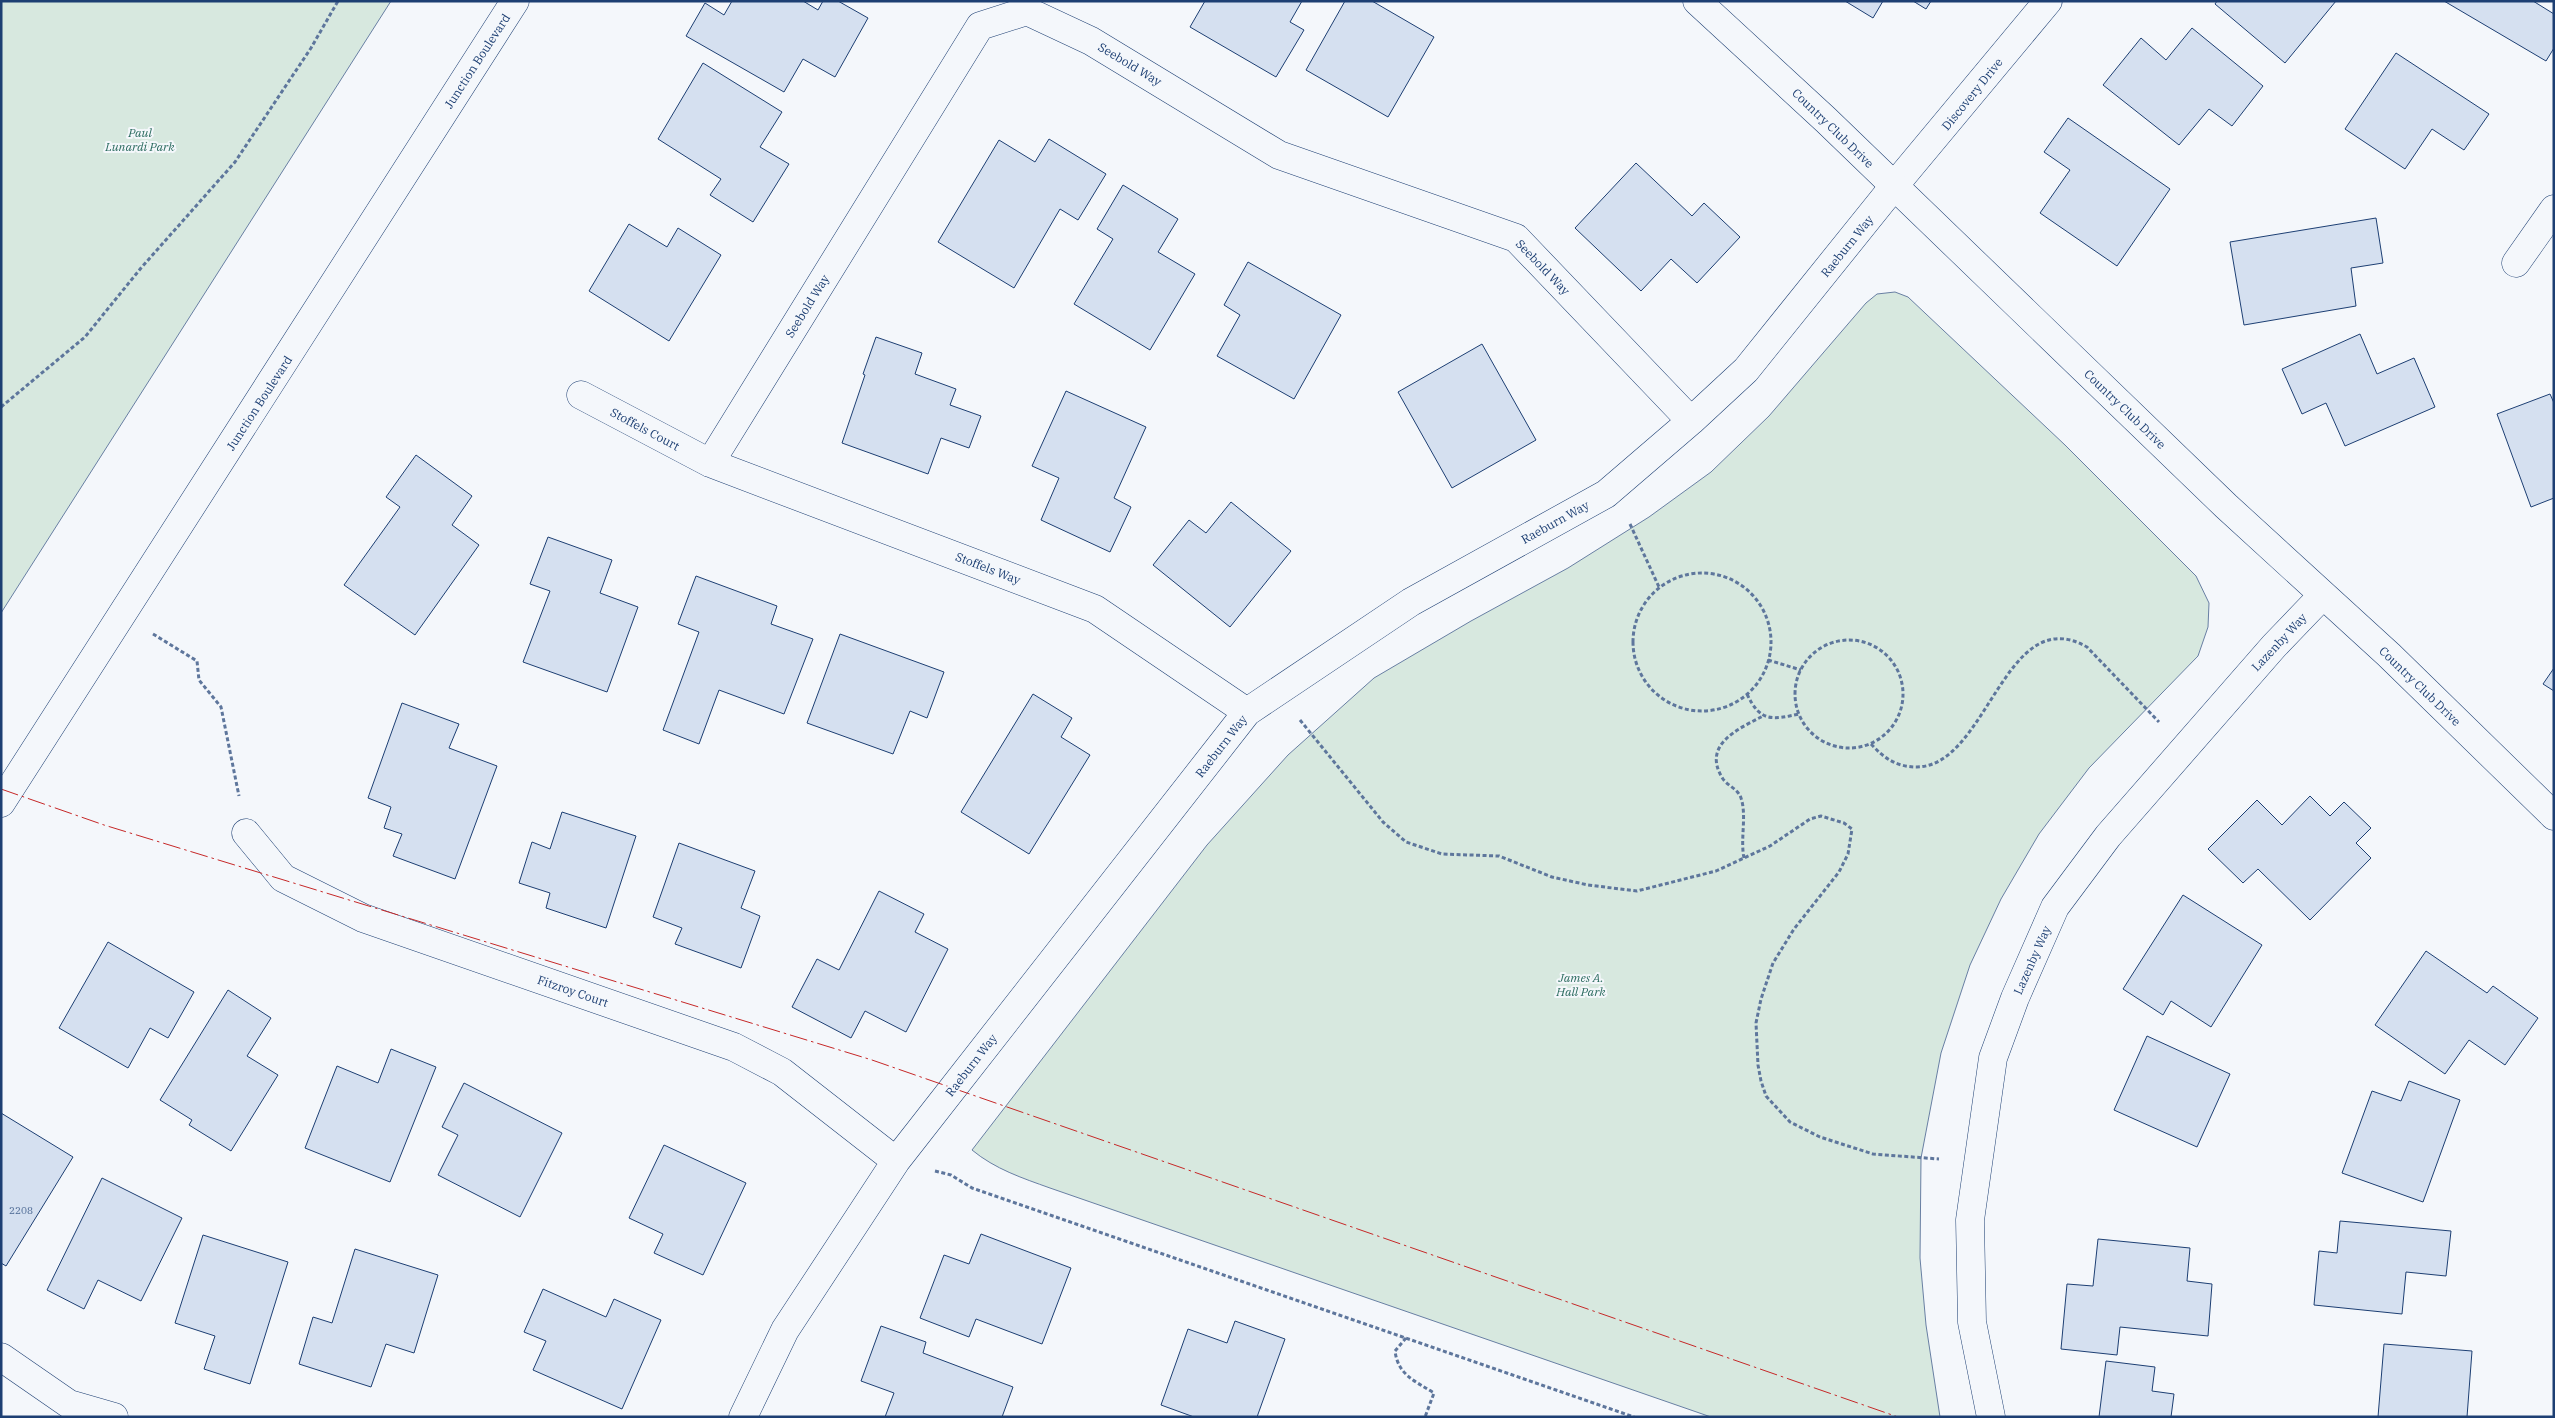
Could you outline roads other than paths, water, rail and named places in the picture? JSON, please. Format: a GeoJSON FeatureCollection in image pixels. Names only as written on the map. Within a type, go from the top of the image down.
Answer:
{"type":"FeatureCollection","features":[{"type":"Feature","properties":{"kind":"street","name":"Junction Boulevard"},"geometry":{"type":"LineString","coordinates":[[1,803],[515,1]]}},
{"type":"Feature","properties":{"kind":"street","name":"Country Club Drive"},"geometry":{"type":"LineString","coordinates":[[1697,1],[1894,186],[2322,596],[2396,662],[2554,816]]}},
{"type":"Feature","properties":{"kind":"street","name":"Discovery Drive"},"geometry":{"type":"LineString","coordinates":[[1894,186],[1925,152],[2048,1]]}},
{"type":"Feature","properties":{"kind":"street","name":"Seebold Way"},"geometry":{"type":"LineString","coordinates":[[710,463],[980,26],[1027,11],[1091,40],[1279,156],[1516,238],[1691,422]]}},
{"type":"Feature","properties":{"kind":"street","name":"Raeburn Way"},"geometry":{"type":"LineString","coordinates":[[743,1417],[785,1330],[896,1161],[1247,712],[1411,602],[1612,489],[1691,422],[1746,370],[1894,186]]}},
{"type":"Feature","properties":{"kind":"street"},"geometry":{"type":"LineString","coordinates":[[2516,262],[2554,209]]}},
{"type":"Feature","properties":{"kind":"street","name":"Stoffels Court"},"geometry":{"type":"LineString","coordinates":[[580,395],[710,463]]}},
{"type":"Feature","properties":{"kind":"street","name":"Stoffels Way"},"geometry":{"type":"LineString","coordinates":[[710,463],[1095,609],[1247,712]]}},
{"type":"Feature","properties":{"kind":"street","name":"Lazenby Way"},"geometry":{"type":"LineString","coordinates":[[1991,1417],[1972,1322],[1970,1220],[1993,1058],[2015,998],[2055,907],[2108,836],[2274,646],[2322,596]]}},
{"type":"Feature","properties":{"kind":"street","name":"Fitzroy Court"},"geometry":{"type":"LineString","coordinates":[[246,833],[283,878],[363,918],[734,1047],[782,1072],[896,1161]]}},
{"type":"Feature","properties":{"kind":"street"},"geometry":{"type":"LineString","coordinates":[[1,1357],[66,1410],[114,1417]]}},
{"type":"Feature","properties":{"kind":"park label","name":"Paul Lunardi Park"},"geometry":{"type":"Point","coordinates":[140,139]}},
{"type":"Feature","properties":{"kind":"park label","name":"James A. Hall Park"},"geometry":{"type":"Point","coordinates":[1581,984]}}]}
